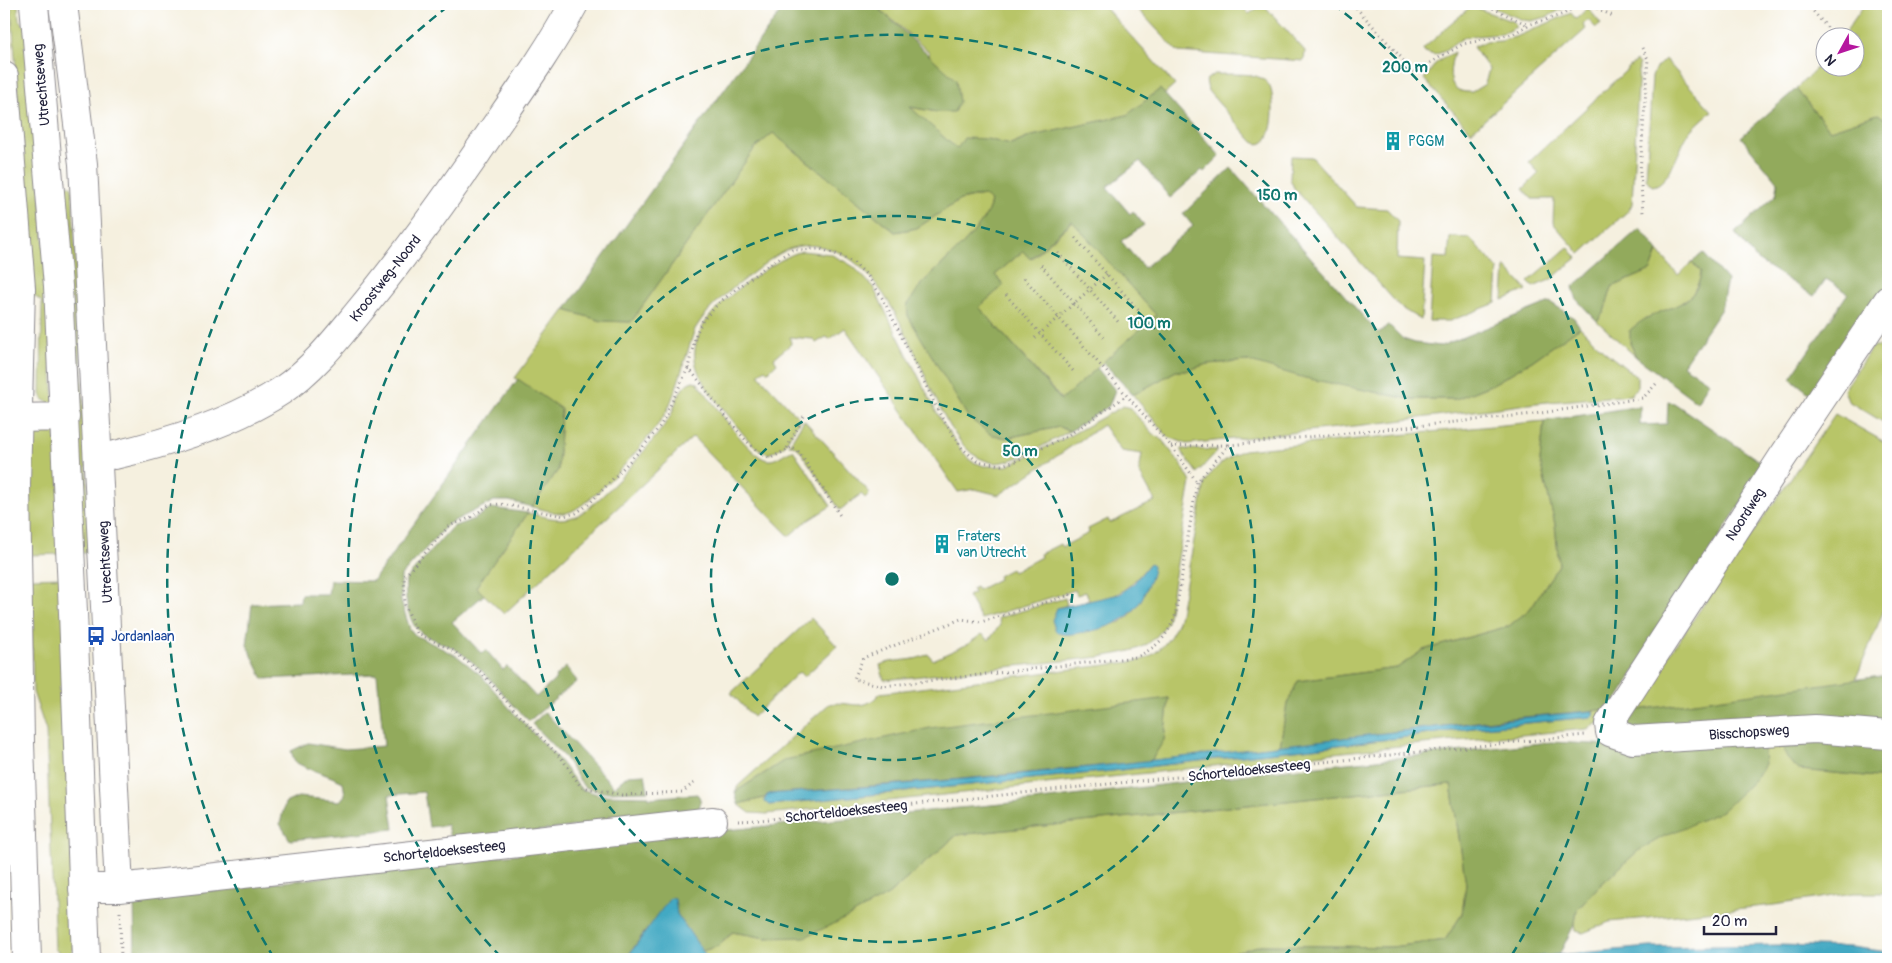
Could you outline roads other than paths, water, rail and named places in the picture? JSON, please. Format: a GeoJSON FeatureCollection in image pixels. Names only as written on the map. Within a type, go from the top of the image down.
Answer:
{"type":"FeatureCollection","features":[{"type":"Feature","properties":{"kind":"street","name":"Utrechtseweg"},"geometry":{"type":"LineString","coordinates":[[34,4],[58,286],[65,417],[86,959]]}},
{"type":"Feature","properties":{"kind":"street","name":"Utrechtseweg"},"geometry":{"type":"LineString","coordinates":[[63,4],[83,164],[119,888]]}},
{"type":"Feature","properties":{"kind":"street","name":"Kroostweg-Noord"},"geometry":{"type":"LineString","coordinates":[[115,455],[155,445],[248,410],[281,391],[318,362],[387,278],[456,182],[556,36],[574,4]]}},
{"type":"Feature","properties":{"kind":"street"},"geometry":{"type":"LineString","coordinates":[[4,76],[21,288],[17,418],[10,485],[30,958]]}},
{"type":"Feature","properties":{"kind":"street"},"geometry":{"type":"LineString","coordinates":[[48,166],[83,164]]}},
{"type":"Feature","properties":{"kind":"street","name":"Noordweg"},"geometry":{"type":"LineString","coordinates":[[1610,732],[1609,724],[1611,718],[1888,300]]}},
{"type":"Feature","properties":{"kind":"street"},"geometry":{"type":"LineString","coordinates":[[17,418],[65,417]]}},
{"type":"Feature","properties":{"kind":"street","name":"Bisschopsweg"},"geometry":{"type":"LineString","coordinates":[[1610,732],[1618,737],[1633,740],[1815,729],[1888,735]]}},
{"type":"Feature","properties":{"kind":"street","name":"Schorteldoeksesteeg"},"geometry":{"type":"LineString","coordinates":[[83,888],[119,888],[713,821]]}},
{"type":"Feature","properties":{"kind":"water"},"geometry":{"type":"Polygon","coordinates":[[[1150,563],[1153,565],[1152,574],[1143,597],[1131,613],[1123,619],[1106,627],[1086,632],[1067,634],[1056,632],[1052,620],[1057,608],[1120,594],[1134,583],[1150,563]]]}},
{"type":"Feature","properties":{"kind":"water"},"geometry":{"type":"Polygon","coordinates":[[[1592,711],[1595,715],[1592,717],[1473,728],[1112,771],[769,805],[764,801],[768,794],[1057,770],[1592,711]]]}},
{"type":"Feature","properties":{"kind":"water"},"geometry":{"type":"Polygon","coordinates":[[[670,898],[675,899],[677,914],[708,959],[626,959],[670,898]]]}},
{"type":"Feature","properties":{"kind":"water"},"geometry":{"type":"Polygon","coordinates":[[[1779,945],[1852,947],[1888,952],[1888,959],[1508,959],[1650,947],[1779,945]]]}},
{"type":"Feature","properties":{"kind":"place","name":"PGGM"},"geometry":{"type":"Point","coordinates":[1393,141]}},
{"type":"Feature","properties":{"kind":"place","name":"Fraters van Utrecht"},"geometry":{"type":"Point","coordinates":[942,544]}},
{"type":"Feature","properties":{"kind":"place","name":"Jordanlaan"},"geometry":{"type":"Point","coordinates":[96,636]}}]}
